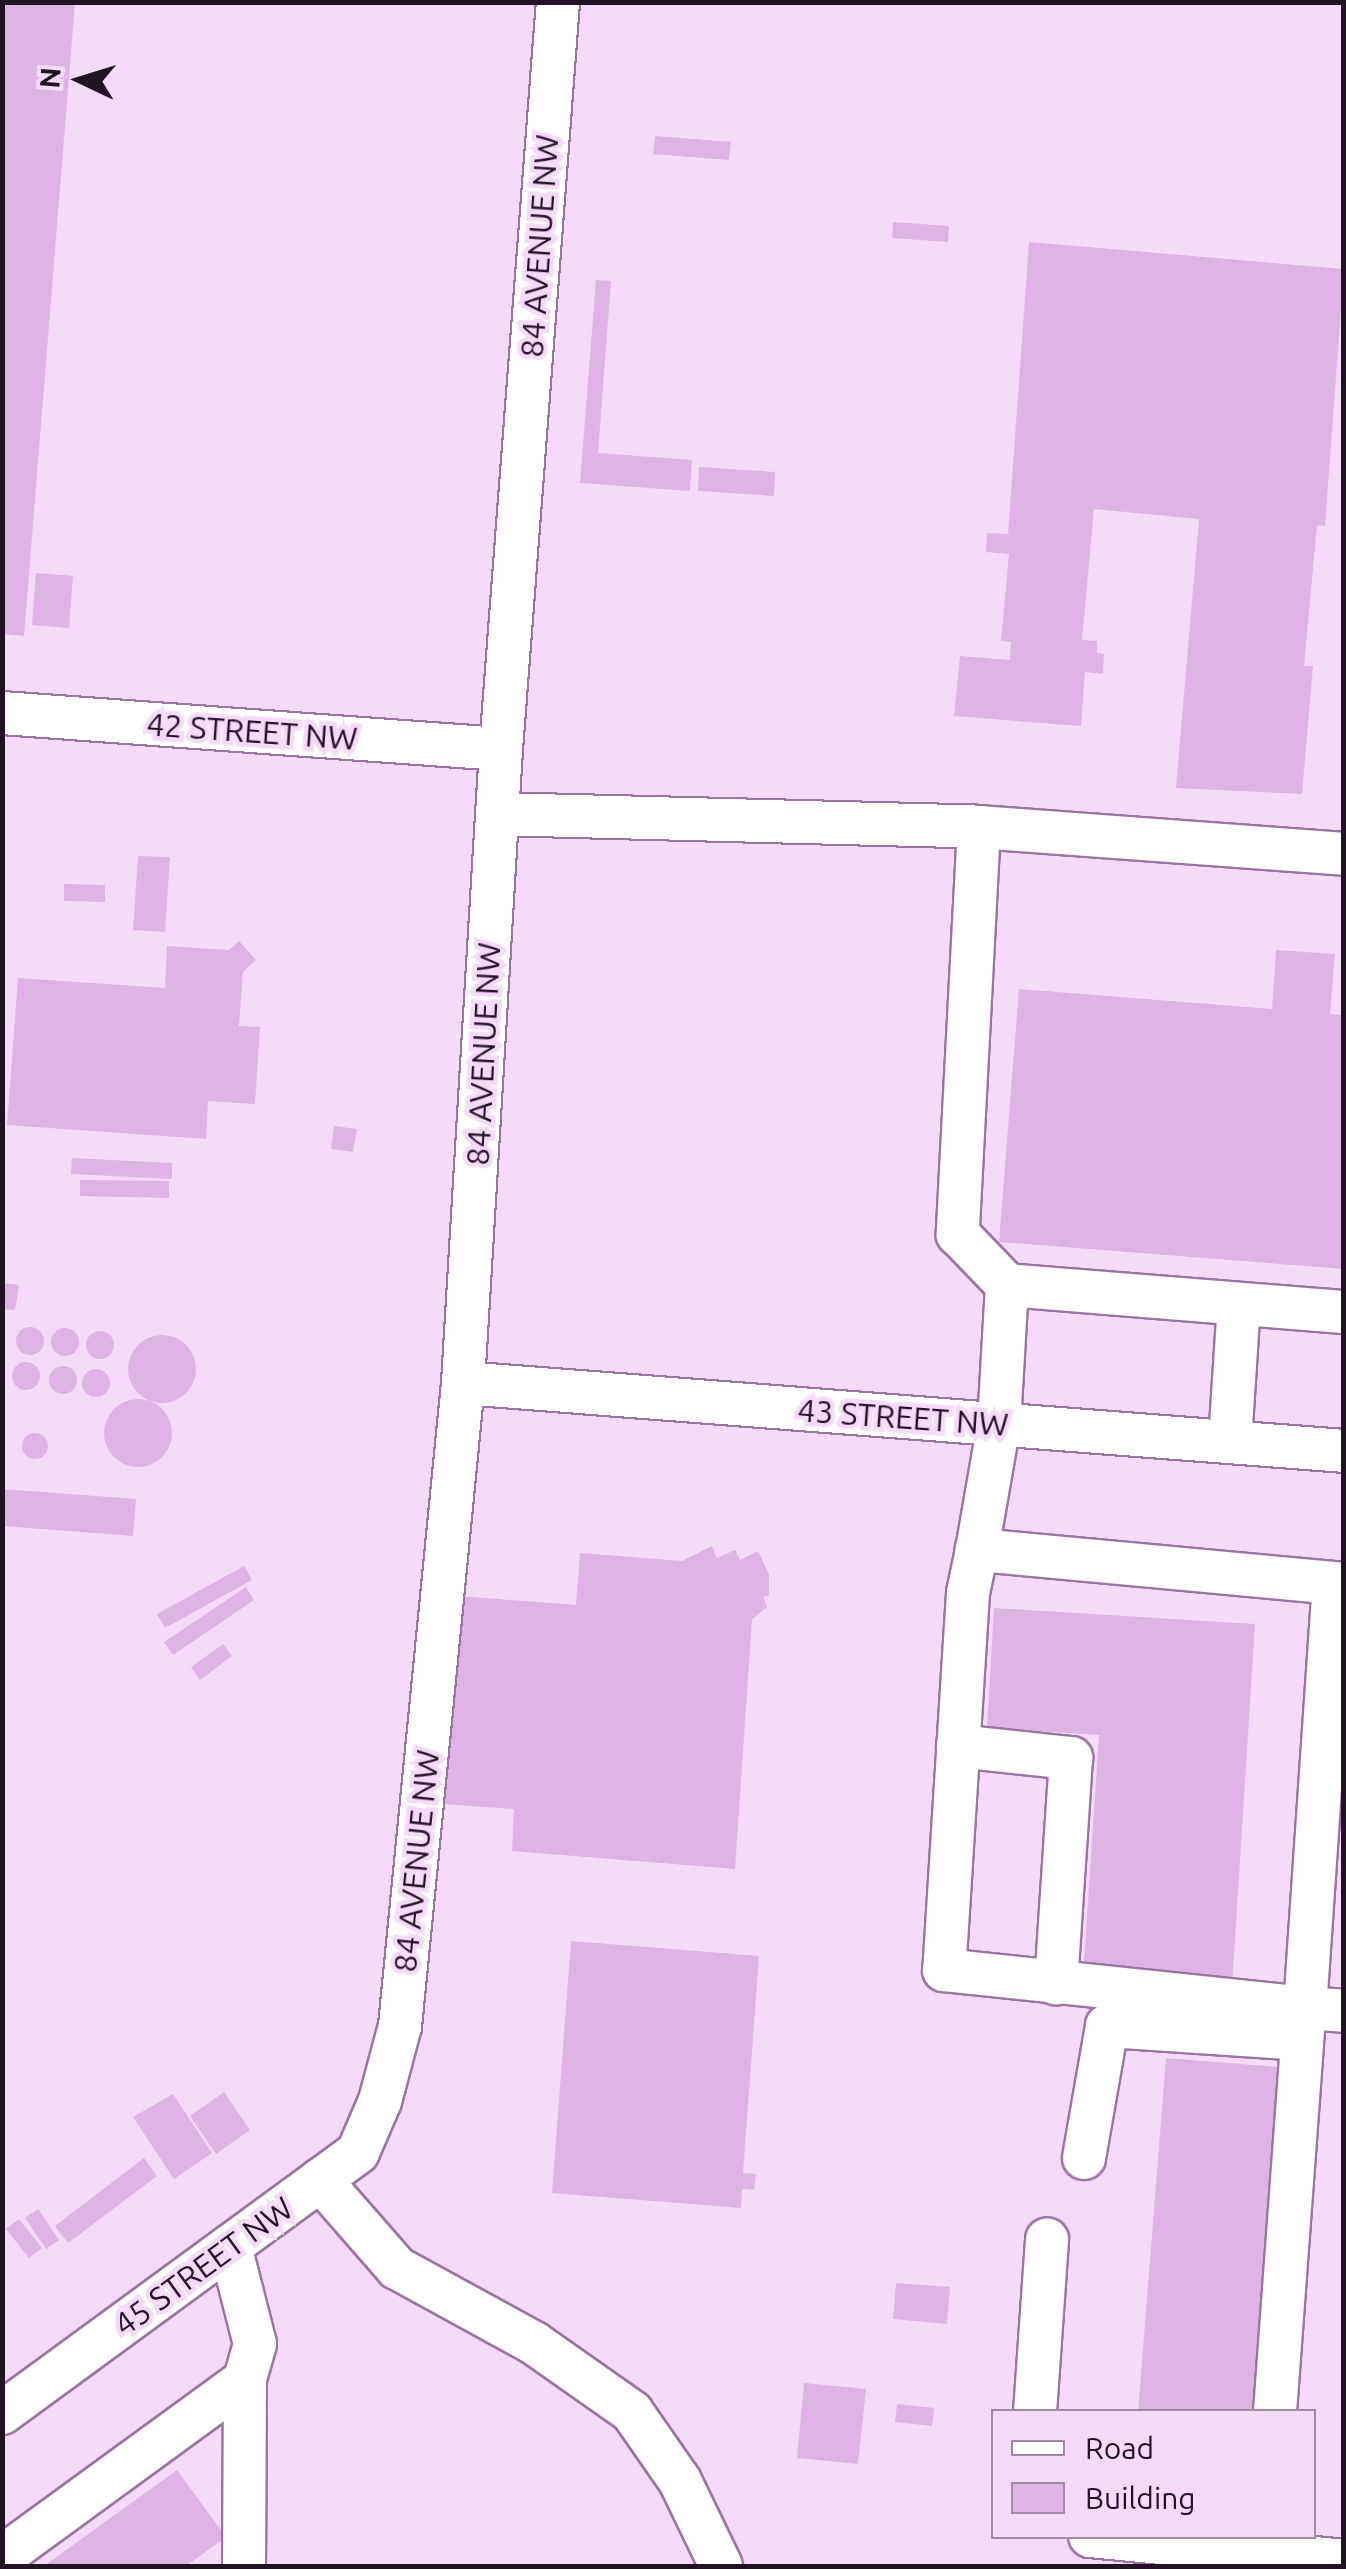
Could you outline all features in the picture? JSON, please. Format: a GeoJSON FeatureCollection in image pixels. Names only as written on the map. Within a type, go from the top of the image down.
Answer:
{"type":"FeatureCollection","features":[{"type":"Feature","properties":{"kind":"street","name":"84 AVENUE NW"},"geometry":{"type":"LineString","coordinates":[[380,2101],[400,2026],[463,1383],[501,748],[558,2]]}},
{"type":"Feature","properties":{"kind":"street","name":"42 STREET NW"},"geometry":{"type":"LineString","coordinates":[[2,713],[501,748]]}},
{"type":"Feature","properties":{"kind":"street"},"geometry":{"type":"LineString","coordinates":[[497,814],[979,826],[1344,854]]}},
{"type":"Feature","properties":{"kind":"street"},"geometry":{"type":"LineString","coordinates":[[979,826],[958,1234],[1008,1285],[1344,1312]]}},
{"type":"Feature","properties":{"kind":"street"},"geometry":{"type":"LineString","coordinates":[[1008,1285],[999,1424],[977,1550],[958,1746],[944,1970],[1316,2019]]}},
{"type":"Feature","properties":{"kind":"street"},"geometry":{"type":"LineString","coordinates":[[1230,1442],[1240,1304]]}},
{"type":"Feature","properties":{"kind":"street","name":"43 STREET NW"},"geometry":{"type":"LineString","coordinates":[[463,1383],[1344,1451]]}},
{"type":"Feature","properties":{"kind":"street"},"geometry":{"type":"LineString","coordinates":[[977,1550],[1334,1583],[1316,2019],[1275,2409]]}},
{"type":"Feature","properties":{"kind":"street"},"geometry":{"type":"LineString","coordinates":[[958,1746],[1071,1758],[1056,1984]]}},
{"type":"Feature","properties":{"kind":"street"},"geometry":{"type":"LineString","coordinates":[[1084,2158],[1107,2026],[1316,2019]]}},
{"type":"Feature","properties":{"kind":"street","name":"45 STREET NW"},"geometry":{"type":"LineString","coordinates":[[2,2413],[358,2152],[380,2101]]}},
{"type":"Feature","properties":{"kind":"street"},"geometry":{"type":"LineString","coordinates":[[320,2180],[397,2268],[534,2342],[632,2412],[680,2481],[721,2566]]}},
{"type":"Feature","properties":{"kind":"street"},"geometry":{"type":"LineString","coordinates":[[1035,2409],[1047,2239]]}},
{"type":"Feature","properties":{"kind":"street"},"geometry":{"type":"LineString","coordinates":[[230,2246],[255,2344],[245,2380],[244,2566]]}},
{"type":"Feature","properties":{"kind":"street"},"geometry":{"type":"LineString","coordinates":[[2,2557],[245,2380]]}},
{"type":"Feature","properties":{"kind":"street"},"geometry":{"type":"LineString","coordinates":[[1142,2539],[1265,2546],[1344,2562]]}},
{"type":"Feature","properties":{"kind":"building"},"geometry":{"type":"Polygon","coordinates":[[[2,2],[75,2],[24,636],[2,634],[2,2]]]}},
{"type":"Feature","properties":{"kind":"building"},"geometry":{"type":"Polygon","coordinates":[[[655,136],[731,142],[729,160],[653,154],[655,136]]]}},
{"type":"Feature","properties":{"kind":"building"},"geometry":{"type":"Polygon","coordinates":[[[893,222],[949,226],[948,242],[892,238],[893,222]]]}},
{"type":"Feature","properties":{"kind":"building"},"geometry":{"type":"Polygon","coordinates":[[[1029,242],[1344,269],[1325,526],[1317,525],[1304,666],[1313,666],[1302,794],[1176,788],[1199,519],[1094,509],[1082,640],[1097,641],[1097,653],[1104,654],[1103,674],[1085,672],[1081,726],[954,716],[960,656],[1010,660],[1011,642],[1001,641],[1009,554],[986,552],[987,533],[1008,534],[1029,242]]]}},
{"type":"Feature","properties":{"kind":"building"},"geometry":{"type":"Polygon","coordinates":[[[596,280],[611,281],[598,453],[692,460],[690,491],[580,483],[596,280]]]}},
{"type":"Feature","properties":{"kind":"building"},"geometry":{"type":"Polygon","coordinates":[[[699,467],[775,472],[774,496],[698,491],[699,467]]]}},
{"type":"Feature","properties":{"kind":"building"},"geometry":{"type":"Polygon","coordinates":[[[36,573],[73,576],[69,628],[32,625],[36,573]]]}},
{"type":"Feature","properties":{"kind":"building"},"geometry":{"type":"Polygon","coordinates":[[[138,856],[170,857],[165,932],[133,930],[138,856]]]}},
{"type":"Feature","properties":{"kind":"building"},"geometry":{"type":"Polygon","coordinates":[[[64,884],[105,885],[105,902],[64,901],[64,884]]]}},
{"type":"Feature","properties":{"kind":"building"},"geometry":{"type":"Polygon","coordinates":[[[239,941],[256,960],[243,972],[239,1026],[260,1027],[255,1104],[208,1101],[206,1139],[7,1125],[18,978],[165,988],[167,946],[229,950],[239,941]]]}},
{"type":"Feature","properties":{"kind":"building"},"geometry":{"type":"Polygon","coordinates":[[[1276,950],[1335,954],[1330,1014],[1344,1015],[1344,1269],[999,1242],[1019,989],[1272,1009],[1276,950]]]}},
{"type":"Feature","properties":{"kind":"building"},"geometry":{"type":"Polygon","coordinates":[[[334,1126],[357,1129],[353,1152],[331,1149],[334,1126]]]}},
{"type":"Feature","properties":{"kind":"building"},"geometry":{"type":"Polygon","coordinates":[[[72,1158],[172,1163],[172,1179],[71,1174],[72,1158]]]}},
{"type":"Feature","properties":{"kind":"building"},"geometry":{"type":"Polygon","coordinates":[[[80,1180],[169,1181],[169,1198],[80,1196],[80,1180]]]}},
{"type":"Feature","properties":{"kind":"building"},"geometry":{"type":"Polygon","coordinates":[[[2,1283],[19,1285],[15,1310],[2,1309],[2,1283]]]}},
{"type":"Feature","properties":{"kind":"building"},"geometry":{"type":"Polygon","coordinates":[[[30,1327],[40,1331],[44,1341],[40,1351],[30,1355],[20,1351],[16,1341],[20,1331],[30,1327]]]}},
{"type":"Feature","properties":{"kind":"building"},"geometry":{"type":"Polygon","coordinates":[[[65,1328],[75,1332],[79,1342],[75,1352],[65,1356],[55,1352],[51,1342],[55,1332],[65,1328]]]}},
{"type":"Feature","properties":{"kind":"building"},"geometry":{"type":"Polygon","coordinates":[[[100,1331],[110,1335],[114,1345],[110,1355],[100,1359],[90,1355],[86,1345],[90,1335],[100,1331]]]}},
{"type":"Feature","properties":{"kind":"building"},"geometry":{"type":"Polygon","coordinates":[[[162,1335],[186,1345],[196,1369],[186,1393],[162,1403],[138,1393],[128,1369],[138,1345],[162,1335]]]}},
{"type":"Feature","properties":{"kind":"building"},"geometry":{"type":"Polygon","coordinates":[[[26,1362],[36,1366],[40,1376],[36,1386],[26,1390],[16,1386],[12,1376],[16,1366],[26,1362]]]}},
{"type":"Feature","properties":{"kind":"building"},"geometry":{"type":"Polygon","coordinates":[[[63,1366],[73,1370],[77,1380],[73,1390],[63,1394],[53,1390],[49,1380],[53,1370],[63,1366]]]}},
{"type":"Feature","properties":{"kind":"building"},"geometry":{"type":"Polygon","coordinates":[[[96,1369],[106,1373],[110,1383],[106,1393],[96,1397],[86,1393],[82,1383],[86,1373],[96,1369]]]}},
{"type":"Feature","properties":{"kind":"building"},"geometry":{"type":"Polygon","coordinates":[[[138,1399],[162,1409],[172,1433],[162,1457],[138,1467],[114,1457],[104,1433],[114,1409],[138,1399]]]}},
{"type":"Feature","properties":{"kind":"building"},"geometry":{"type":"Polygon","coordinates":[[[35,1433],[44,1437],[48,1446],[44,1455],[35,1459],[26,1455],[22,1446],[26,1437],[35,1433]]]}},
{"type":"Feature","properties":{"kind":"building"},"geometry":{"type":"Polygon","coordinates":[[[2,1489],[136,1499],[133,1536],[2,1526],[2,1489]]]}},
{"type":"Feature","properties":{"kind":"building"},"geometry":{"type":"Polygon","coordinates":[[[712,1546],[717,1558],[735,1550],[740,1560],[758,1551],[769,1575],[769,1595],[763,1597],[767,1607],[752,1619],[735,1869],[512,1851],[514,1809],[443,1804],[460,1596],[576,1605],[580,1553],[682,1561],[712,1546]]]}},
{"type":"Feature","properties":{"kind":"building"},"geometry":{"type":"Polygon","coordinates":[[[244,1566],[252,1580],[165,1628],[157,1614],[244,1566]]]}},
{"type":"Feature","properties":{"kind":"building"},"geometry":{"type":"Polygon","coordinates":[[[246,1587],[254,1600],[173,1655],[164,1642],[246,1587]]]}},
{"type":"Feature","properties":{"kind":"building"},"geometry":{"type":"Polygon","coordinates":[[[994,1608],[1255,1624],[1232,1987],[1083,1978],[1099,1735],[987,1728],[994,1608]]]}},
{"type":"Feature","properties":{"kind":"building"},"geometry":{"type":"Polygon","coordinates":[[[223,1644],[232,1656],[200,1680],[191,1667],[223,1644]]]}},
{"type":"Feature","properties":{"kind":"building"},"geometry":{"type":"Polygon","coordinates":[[[571,1941],[759,1956],[743,2173],[756,2174],[754,2190],[742,2189],[741,2208],[552,2193],[571,1941]]]}},
{"type":"Feature","properties":{"kind":"building"},"geometry":{"type":"Polygon","coordinates":[[[1166,2058],[1289,2068],[1262,2409],[1138,2409],[1166,2058]]]}},
{"type":"Feature","properties":{"kind":"building"},"geometry":{"type":"Polygon","coordinates":[[[224,2092],[250,2130],[216,2154],[190,2116],[224,2092]]]}},
{"type":"Feature","properties":{"kind":"building"},"geometry":{"type":"Polygon","coordinates":[[[173,2094],[212,2153],[174,2179],[133,2117],[173,2094]]]}},
{"type":"Feature","properties":{"kind":"building"},"geometry":{"type":"Polygon","coordinates":[[[144,2158],[157,2176],[68,2243],[55,2226],[144,2158]]]}},
{"type":"Feature","properties":{"kind":"building"},"geometry":{"type":"Polygon","coordinates":[[[38,2209],[59,2240],[46,2249],[25,2218],[38,2209]]]}},
{"type":"Feature","properties":{"kind":"building"},"geometry":{"type":"Polygon","coordinates":[[[19,2219],[42,2248],[29,2258],[6,2229],[19,2219]]]}},
{"type":"Feature","properties":{"kind":"building"},"geometry":{"type":"Polygon","coordinates":[[[896,2283],[950,2287],[947,2324],[893,2319],[896,2283]]]}},
{"type":"Feature","properties":{"kind":"building"},"geometry":{"type":"Polygon","coordinates":[[[804,2383],[866,2389],[858,2464],[797,2458],[804,2383]]]}},
{"type":"Feature","properties":{"kind":"building"},"geometry":{"type":"Polygon","coordinates":[[[897,2404],[934,2408],[932,2426],[895,2422],[897,2404]]]}},
{"type":"Feature","properties":{"kind":"building"},"geometry":{"type":"Polygon","coordinates":[[[177,2470],[226,2537],[186,2566],[44,2566],[177,2470]]]}}]}
